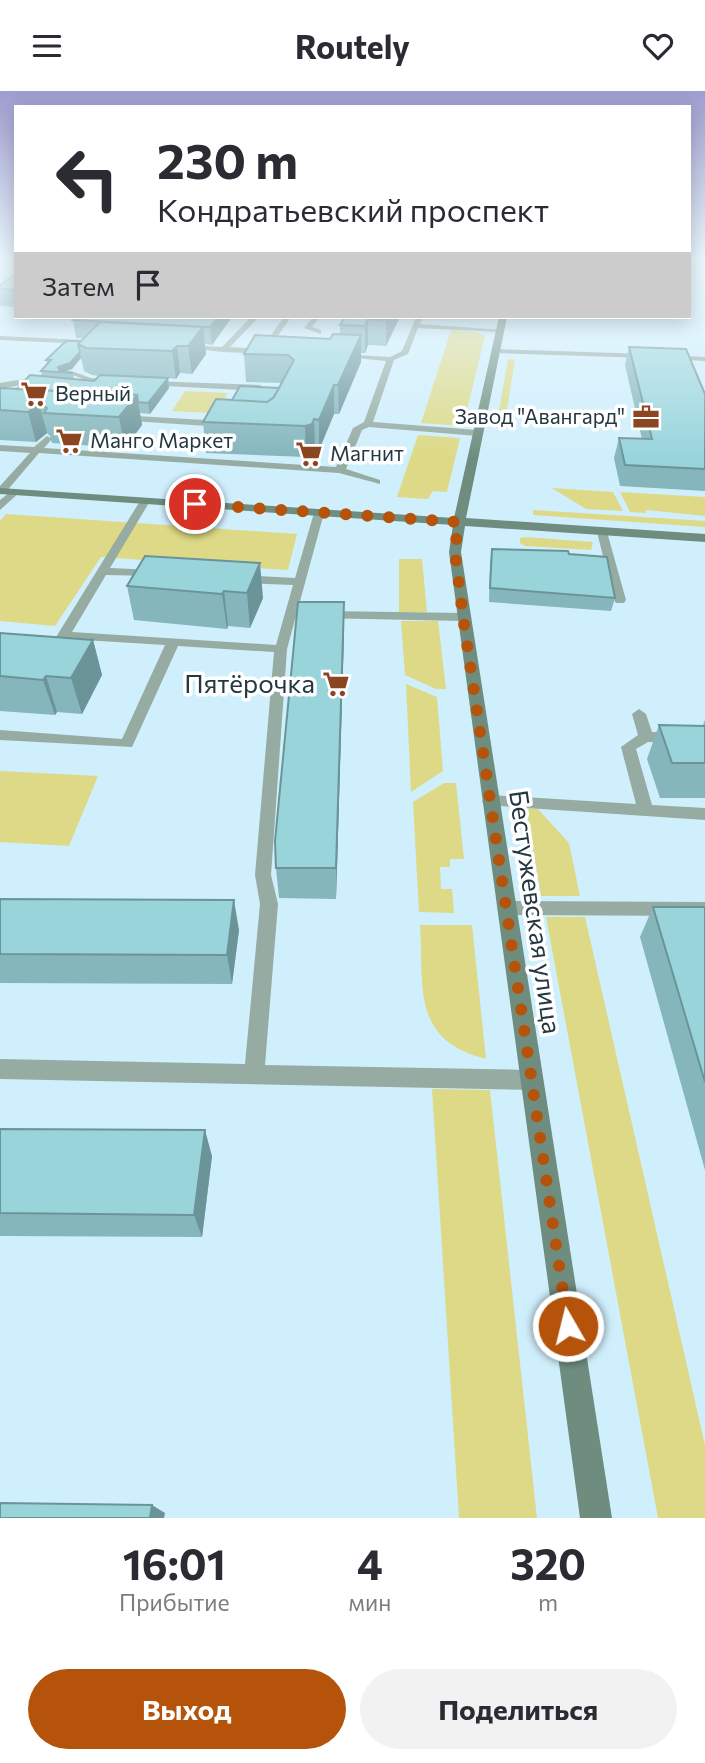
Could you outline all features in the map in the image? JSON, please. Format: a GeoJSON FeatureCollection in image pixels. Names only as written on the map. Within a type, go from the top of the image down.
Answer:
{"type":"FeatureCollection","features":[{"type":"Feature","properties":{"kind":"street","name":"Бестужевская улица"},"geometry":{"type":"LineString","coordinates":[[501,325],[458,522],[455,552],[596,1518]]}},
{"type":"Feature","properties":{"kind":"street"},"geometry":{"type":"LineString","coordinates":[[0,491],[705,538]]}},
{"type":"Feature","properties":{"kind":"street"},"geometry":{"type":"LineString","coordinates":[[0,507],[15,492]]}},
{"type":"Feature","properties":{"kind":"lane"},"geometry":{"type":"LineString","coordinates":[[223,349],[247,325]]}},
{"type":"Feature","properties":{"kind":"lane"},"geometry":{"type":"LineString","coordinates":[[263,352],[281,325]]}},
{"type":"Feature","properties":{"kind":"lane"},"geometry":{"type":"LineString","coordinates":[[310,325],[308,328],[318,332]]}},
{"type":"Feature","properties":{"kind":"lane"},"geometry":{"type":"LineString","coordinates":[[335,356],[391,359],[405,352],[415,326],[500,330]]}},
{"type":"Feature","properties":{"kind":"lane"},"geometry":{"type":"LineString","coordinates":[[278,329],[291,330]]}},
{"type":"Feature","properties":{"kind":"lane"},"geometry":{"type":"LineString","coordinates":[[0,338],[91,342]]}},
{"type":"Feature","properties":{"kind":"lane"},"geometry":{"type":"LineString","coordinates":[[169,347],[274,352]]}},
{"type":"Feature","properties":{"kind":"lane"},"geometry":{"type":"LineString","coordinates":[[495,351],[705,359]]}},
{"type":"Feature","properties":{"kind":"lane"},"geometry":{"type":"LineString","coordinates":[[368,424],[391,359]]}},
{"type":"Feature","properties":{"kind":"lane"},"geometry":{"type":"LineString","coordinates":[[75,373],[84,363]]}},
{"type":"Feature","properties":{"kind":"lane"},"geometry":{"type":"LineString","coordinates":[[0,386],[75,373],[90,380],[129,385],[75,385]]}},
{"type":"Feature","properties":{"kind":"lane"},"geometry":{"type":"LineString","coordinates":[[29,380],[62,384]]}},
{"type":"Feature","properties":{"kind":"lane"},"geometry":{"type":"LineString","coordinates":[[145,382],[276,389]]}},
{"type":"Feature","properties":{"kind":"lane"},"geometry":{"type":"LineString","coordinates":[[106,418],[228,424]]}},
{"type":"Feature","properties":{"kind":"lane"},"geometry":{"type":"LineString","coordinates":[[340,470],[358,428],[368,424],[478,433]]}},
{"type":"Feature","properties":{"kind":"lane"},"geometry":{"type":"LineString","coordinates":[[0,491],[47,439]]}},
{"type":"Feature","properties":{"kind":"lane"},"geometry":{"type":"LineString","coordinates":[[0,448],[340,470],[376,482]]}},
{"type":"Feature","properties":{"kind":"lane"},"geometry":{"type":"LineString","coordinates":[[145,501],[61,640],[173,642],[281,649]]}},
{"type":"Feature","properties":{"kind":"lane"},"geometry":{"type":"LineString","coordinates":[[254,1075],[270,904],[263,876],[281,649],[319,513]]}},
{"type":"Feature","properties":{"kind":"lane"},"geometry":{"type":"LineString","coordinates":[[603,532],[620,600]]}},
{"type":"Feature","properties":{"kind":"lane"},"geometry":{"type":"LineString","coordinates":[[105,571],[174,575]]}},
{"type":"Feature","properties":{"kind":"lane"},"geometry":{"type":"LineString","coordinates":[[230,578],[299,582]]}},
{"type":"Feature","properties":{"kind":"lane"},"geometry":{"type":"LineString","coordinates":[[292,615],[463,617]]}},
{"type":"Feature","properties":{"kind":"lane"},"geometry":{"type":"LineString","coordinates":[[0,735],[127,744],[173,642]]}},
{"type":"Feature","properties":{"kind":"lane"},"geometry":{"type":"LineString","coordinates":[[639,714],[646,737]]}},
{"type":"Feature","properties":{"kind":"lane"},"geometry":{"type":"LineString","coordinates":[[646,812],[628,747],[646,737],[705,739]]}},
{"type":"Feature","properties":{"kind":"lane"},"geometry":{"type":"LineString","coordinates":[[490,801],[705,814]]}},
{"type":"Feature","properties":{"kind":"lane"},"geometry":{"type":"LineString","coordinates":[[506,908],[705,909]]}},
{"type":"Feature","properties":{"kind":"lane"},"geometry":{"type":"LineString","coordinates":[[0,1069],[531,1080]]}},
{"type":"Feature","properties":{"kind":"shaded area"},"geometry":{"type":"Polygon","coordinates":[[[451,330],[476,332],[485,336],[463,426],[421,423],[451,330]]]}},
{"type":"Feature","properties":{"kind":"shaded area"},"geometry":{"type":"Polygon","coordinates":[[[508,359],[515,360],[504,428],[496,428],[508,359]]]}},
{"type":"Feature","properties":{"kind":"shaded area"},"geometry":{"type":"Polygon","coordinates":[[[185,391],[228,393],[224,400],[246,415],[172,411],[185,391]]]}},
{"type":"Feature","properties":{"kind":"shaded area"},"geometry":{"type":"Polygon","coordinates":[[[418,435],[460,438],[447,492],[433,491],[428,499],[397,497],[418,435]]]}},
{"type":"Feature","properties":{"kind":"shaded area"},"geometry":{"type":"Polygon","coordinates":[[[552,488],[613,492],[623,511],[586,509],[552,488]]]}},
{"type":"Feature","properties":{"kind":"shaded area"},"geometry":{"type":"Polygon","coordinates":[[[620,492],[705,497],[705,516],[646,510],[646,513],[630,512],[620,492]]]}},
{"type":"Feature","properties":{"kind":"shaded area"},"geometry":{"type":"Polygon","coordinates":[[[533,510],[705,521],[705,527],[533,515],[533,510]]]}},
{"type":"Feature","properties":{"kind":"shaded area"},"geometry":{"type":"Polygon","coordinates":[[[6,514],[297,534],[288,570],[101,557],[55,626],[0,621],[0,521],[6,514]]]}},
{"type":"Feature","properties":{"kind":"shaded area"},"geometry":{"type":"Polygon","coordinates":[[[520,538],[593,543],[591,550],[525,546],[520,543],[520,538]]]}},
{"type":"Feature","properties":{"kind":"shaded area"},"geometry":{"type":"Polygon","coordinates":[[[399,559],[422,559],[427,612],[399,612],[399,559]]]}},
{"type":"Feature","properties":{"kind":"shaded area"},"geometry":{"type":"Polygon","coordinates":[[[401,621],[438,621],[446,689],[436,689],[405,675],[401,621]]]}},
{"type":"Feature","properties":{"kind":"shaded area"},"geometry":{"type":"Polygon","coordinates":[[[406,684],[437,697],[443,771],[411,792],[406,684]]]}},
{"type":"Feature","properties":{"kind":"shaded area"},"geometry":{"type":"Polygon","coordinates":[[[0,771],[98,776],[69,846],[0,842],[0,771]]]}},
{"type":"Feature","properties":{"kind":"shaded area"},"geometry":{"type":"Polygon","coordinates":[[[444,783],[456,783],[464,859],[450,859],[450,867],[440,867],[441,889],[452,889],[454,913],[419,912],[413,802],[444,783]]]}},
{"type":"Feature","properties":{"kind":"shaded area"},"geometry":{"type":"Polygon","coordinates":[[[526,808],[538,809],[569,843],[580,896],[541,896],[526,808]]]}},
{"type":"Feature","properties":{"kind":"shaded area"},"geometry":{"type":"Polygon","coordinates":[[[546,917],[585,917],[705,1445],[705,1518],[658,1518],[546,917]]]}},
{"type":"Feature","properties":{"kind":"shaded area"},"geometry":{"type":"Polygon","coordinates":[[[420,925],[472,925],[486,1059],[462,1050],[445,1039],[433,1025],[426,1009],[423,990],[420,925]]]}},
{"type":"Feature","properties":{"kind":"shaded area"},"geometry":{"type":"Polygon","coordinates":[[[432,1089],[490,1090],[537,1518],[459,1518],[432,1089]]]}},
{"type":"Feature","properties":{"kind":"building"},"geometry":{"type":"Polygon","coordinates":[[[97,325],[203,327],[188,346],[177,346],[172,351],[86,348],[78,344],[97,325]]]}},
{"type":"Feature","properties":{"kind":"building"},"geometry":{"type":"Polygon","coordinates":[[[163,325],[212,325],[210,327],[163,325]]]}},
{"type":"Feature","properties":{"kind":"building"},"geometry":{"type":"Polygon","coordinates":[[[333,334],[361,335],[319,420],[314,419],[312,424],[305,426],[203,422],[216,399],[267,402],[274,397],[294,360],[288,355],[244,354],[255,335],[330,339],[333,334]]]}},
{"type":"Feature","properties":{"kind":"building"},"geometry":{"type":"Polygon","coordinates":[[[66,341],[80,341],[80,352],[70,363],[58,367],[60,371],[73,373],[41,371],[51,360],[46,360],[66,341]]]}},
{"type":"Feature","properties":{"kind":"building"},"geometry":{"type":"Polygon","coordinates":[[[629,347],[686,349],[705,394],[705,469],[625,465],[619,438],[652,439],[629,347]]]}},
{"type":"Feature","properties":{"kind":"building"},"geometry":{"type":"Polygon","coordinates":[[[30,375],[94,381],[100,375],[168,378],[148,403],[138,402],[137,395],[17,389],[30,375]]]}},
{"type":"Feature","properties":{"kind":"building"},"geometry":{"type":"Polygon","coordinates":[[[240,386],[279,388],[267,402],[232,400],[240,386]]]}},
{"type":"Feature","properties":{"kind":"building"},"geometry":{"type":"Polygon","coordinates":[[[0,388],[137,395],[119,417],[44,413],[47,408],[39,403],[28,412],[0,410],[0,388]]]}},
{"type":"Feature","properties":{"kind":"building"},"geometry":{"type":"Polygon","coordinates":[[[492,549],[568,551],[569,554],[607,557],[615,598],[490,588],[492,549]]]}},
{"type":"Feature","properties":{"kind":"building"},"geometry":{"type":"Polygon","coordinates":[[[145,556],[260,563],[247,593],[224,591],[222,594],[127,586],[145,556]]]}},
{"type":"Feature","properties":{"kind":"building"},"geometry":{"type":"Polygon","coordinates":[[[298,602],[344,602],[336,868],[276,868],[275,841],[298,602]]]}},
{"type":"Feature","properties":{"kind":"building"},"geometry":{"type":"Polygon","coordinates":[[[0,633],[93,640],[71,678],[46,676],[43,680],[0,676],[0,633]]]}},
{"type":"Feature","properties":{"kind":"building"},"geometry":{"type":"Polygon","coordinates":[[[659,725],[705,726],[705,763],[672,763],[659,725]]]}},
{"type":"Feature","properties":{"kind":"building"},"geometry":{"type":"Polygon","coordinates":[[[0,899],[234,900],[227,955],[0,954],[0,899]]]}},
{"type":"Feature","properties":{"kind":"building"},"geometry":{"type":"Polygon","coordinates":[[[653,907],[705,907],[705,1082],[653,907]]]}},
{"type":"Feature","properties":{"kind":"building"},"geometry":{"type":"Polygon","coordinates":[[[0,1129],[205,1130],[194,1215],[0,1213],[0,1129]]]}},
{"type":"Feature","properties":{"kind":"building"},"geometry":{"type":"Polygon","coordinates":[[[0,1503],[152,1505],[150,1518],[0,1518],[0,1503]]]}},
{"type":"Feature","properties":{"kind":"place","name":"Верный"},"geometry":{"type":"Point","coordinates":[34,394]}},
{"type":"Feature","properties":{"kind":"place","name":"Завод \"Авангард\""},"geometry":{"type":"Point","coordinates":[646,417]}},
{"type":"Feature","properties":{"kind":"place","name":"Манго Маркет"},"geometry":{"type":"Point","coordinates":[69,441]}},
{"type":"Feature","properties":{"kind":"place","name":"Магнит"},"geometry":{"type":"Point","coordinates":[309,454]}},
{"type":"Feature","properties":{"kind":"place","name":"Пятёрочка"},"geometry":{"type":"Point","coordinates":[336,684]}},
{"type":"Feature","properties":{"kind":"route"},"geometry":{"type":"LineString","coordinates":[[195,504],[458,522],[455,552],[463,617],[568,1326]]}}]}
